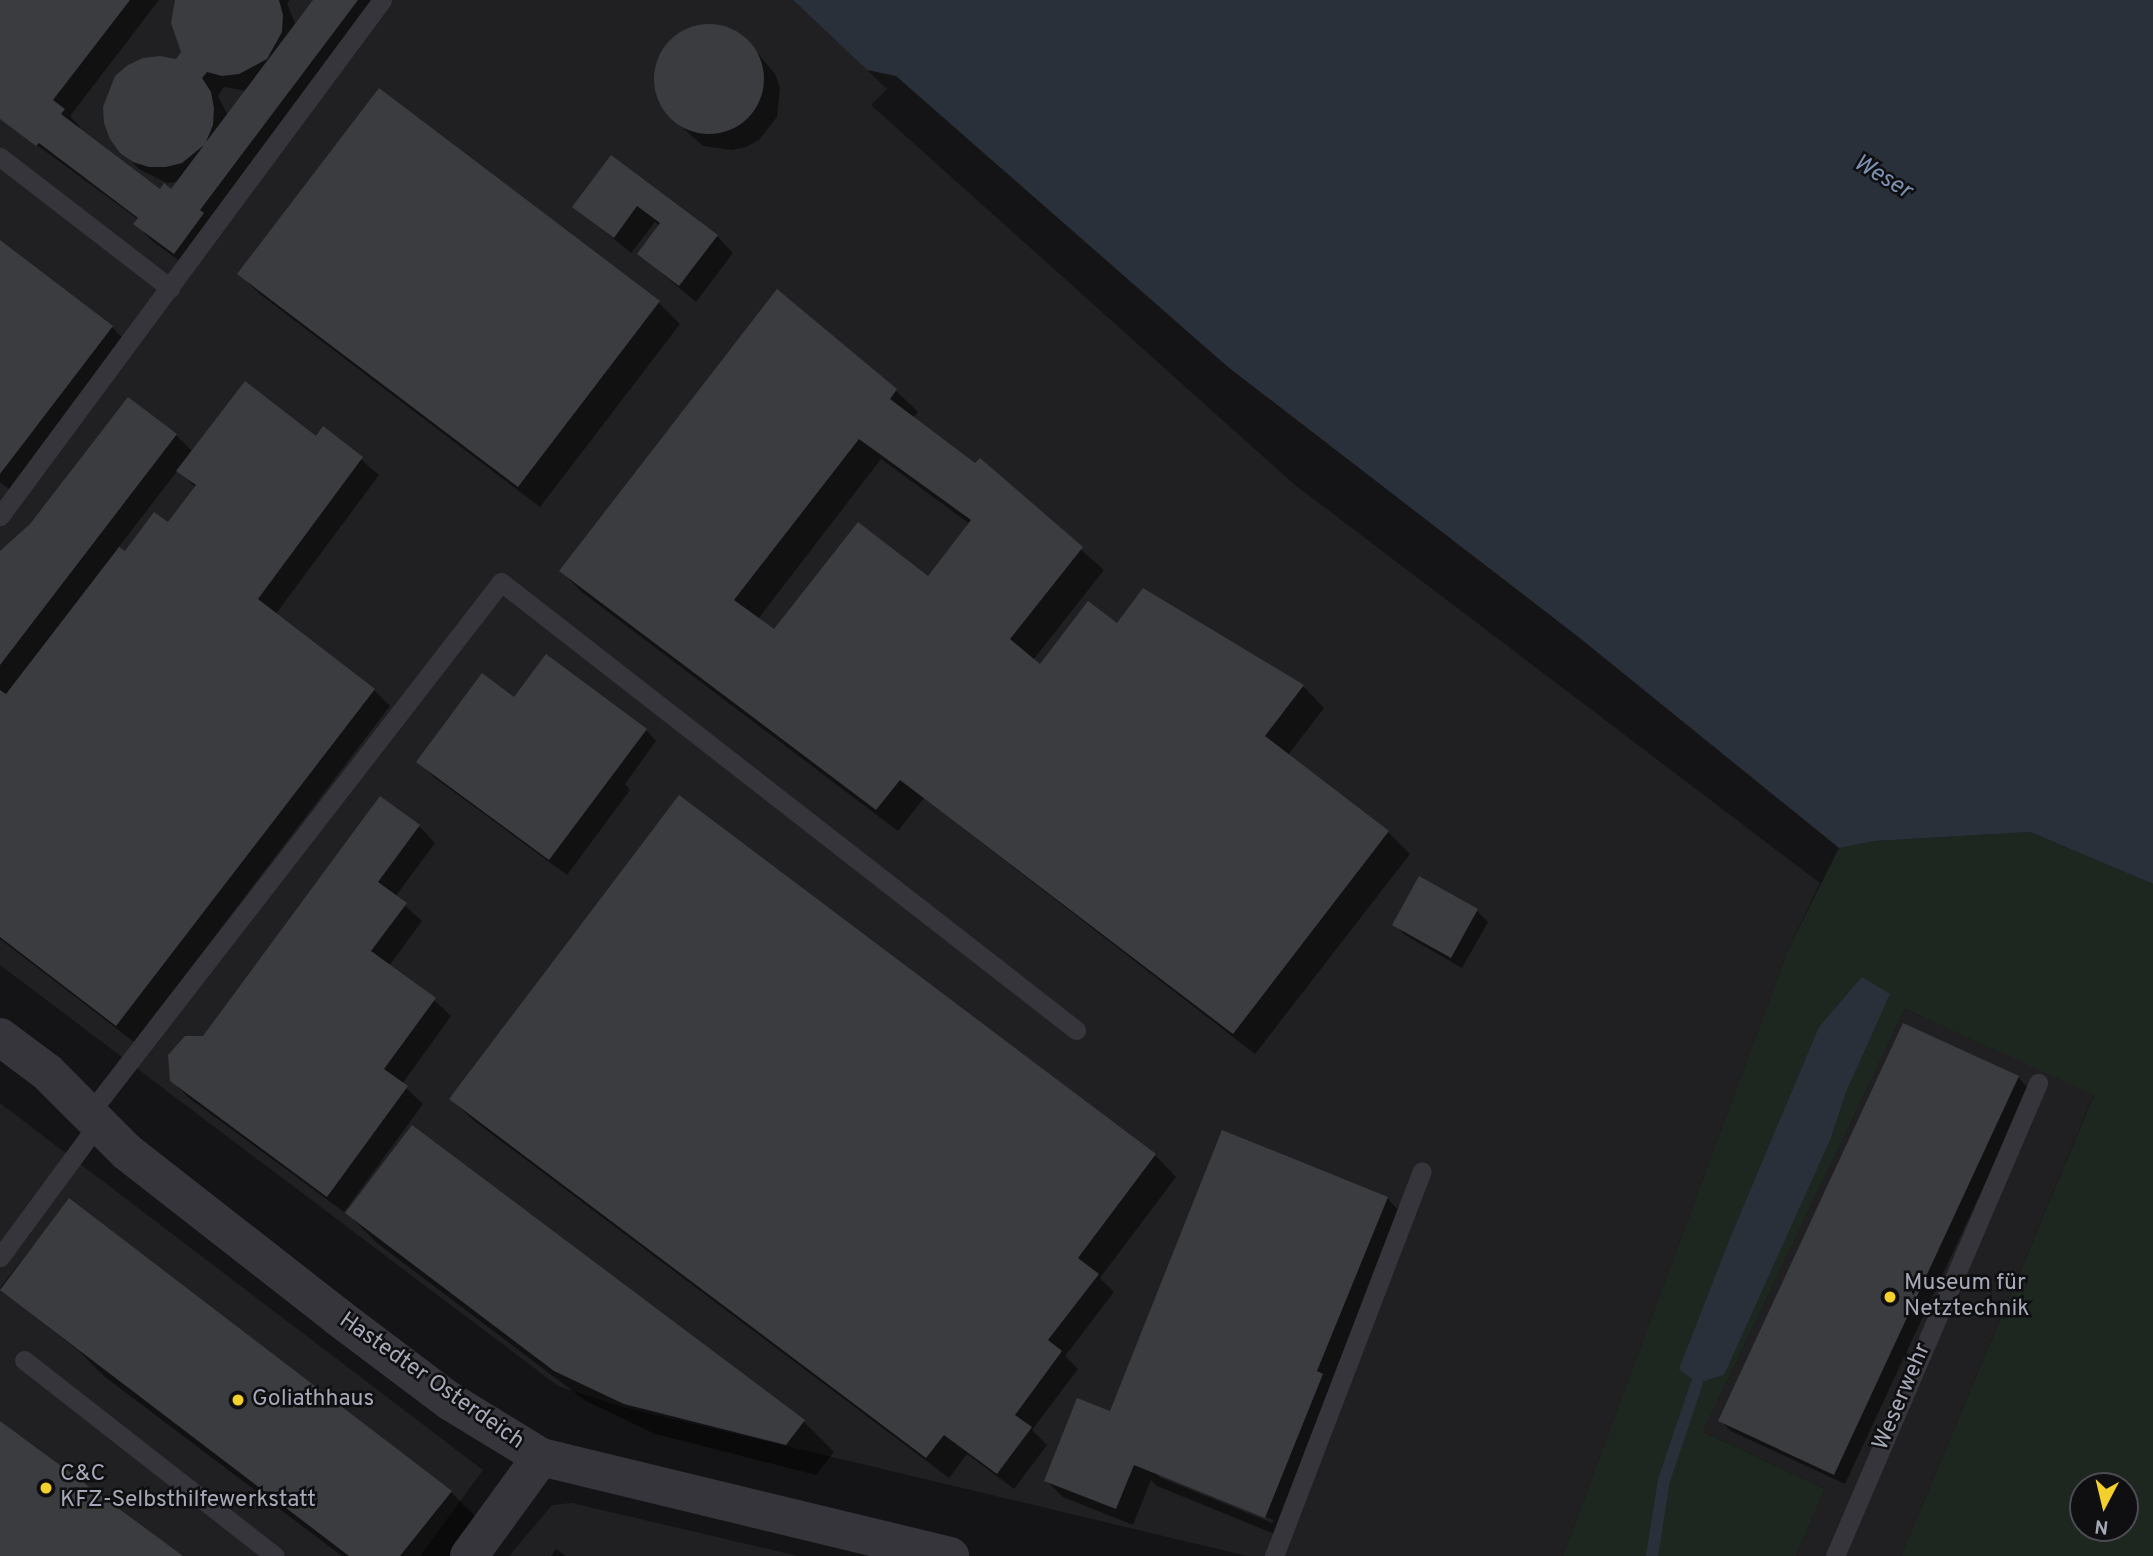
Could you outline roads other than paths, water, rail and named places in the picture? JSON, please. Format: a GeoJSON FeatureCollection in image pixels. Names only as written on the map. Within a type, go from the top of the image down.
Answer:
{"type":"FeatureCollection","features":[{"type":"Feature","properties":{"kind":"street","name":"Hastedter Osterdeich"},"geometry":{"type":"LineString","coordinates":[[0,1037],[47,1072],[127,1152],[338,1317],[451,1402],[541,1457],[950,1556]]}},
{"type":"Feature","properties":{"kind":"street"},"geometry":{"type":"LineString","coordinates":[[469,1556],[541,1457]]}},
{"type":"Feature","properties":{"kind":"lane"},"geometry":{"type":"LineString","coordinates":[[0,516],[382,0]]}},
{"type":"Feature","properties":{"kind":"lane"},"geometry":{"type":"LineString","coordinates":[[0,158],[170,288]]}},
{"type":"Feature","properties":{"kind":"lane"},"geometry":{"type":"LineString","coordinates":[[0,1257],[93,1119],[501,582],[1076,1030]]}},
{"type":"Feature","properties":{"kind":"lane","name":"Weserwehr"},"geometry":{"type":"LineString","coordinates":[[1835,1556],[2038,1083]]}},
{"type":"Feature","properties":{"kind":"lane"},"geometry":{"type":"LineString","coordinates":[[1274,1556],[1422,1171]]}},
{"type":"Feature","properties":{"kind":"lane"},"geometry":{"type":"LineString","coordinates":[[24,1360],[275,1556]]}},
{"type":"Feature","properties":{"kind":"water","name":"Weser"},"geometry":{"type":"Polygon","coordinates":[[[793,0],[2153,0],[2153,884],[2030,832],[1875,841],[1839,848],[1581,639],[1228,367],[896,76],[867,70],[793,0]]]}},
{"type":"Feature","properties":{"kind":"water"},"geometry":{"type":"Polygon","coordinates":[[[1862,977],[1890,994],[1846,1092],[1830,1140],[1724,1375],[1697,1383],[1679,1369],[1731,1236],[1819,1027],[1862,977]]]}},
{"type":"Feature","properties":{"kind":"waterway"},"geometry":{"type":"LineString","coordinates":[[1652,1556],[1664,1480],[1697,1383]]}},
{"type":"Feature","properties":{"kind":"place","name":"Museum für Netztechnik"},"geometry":{"type":"Point","coordinates":[1890,1297]}},
{"type":"Feature","properties":{"kind":"place","name":"Goliathhaus"},"geometry":{"type":"Point","coordinates":[238,1400]}},
{"type":"Feature","properties":{"kind":"place","name":"C&C KFZ-Selbsthilfewerkstatt"},"geometry":{"type":"Point","coordinates":[46,1488]}}]}
